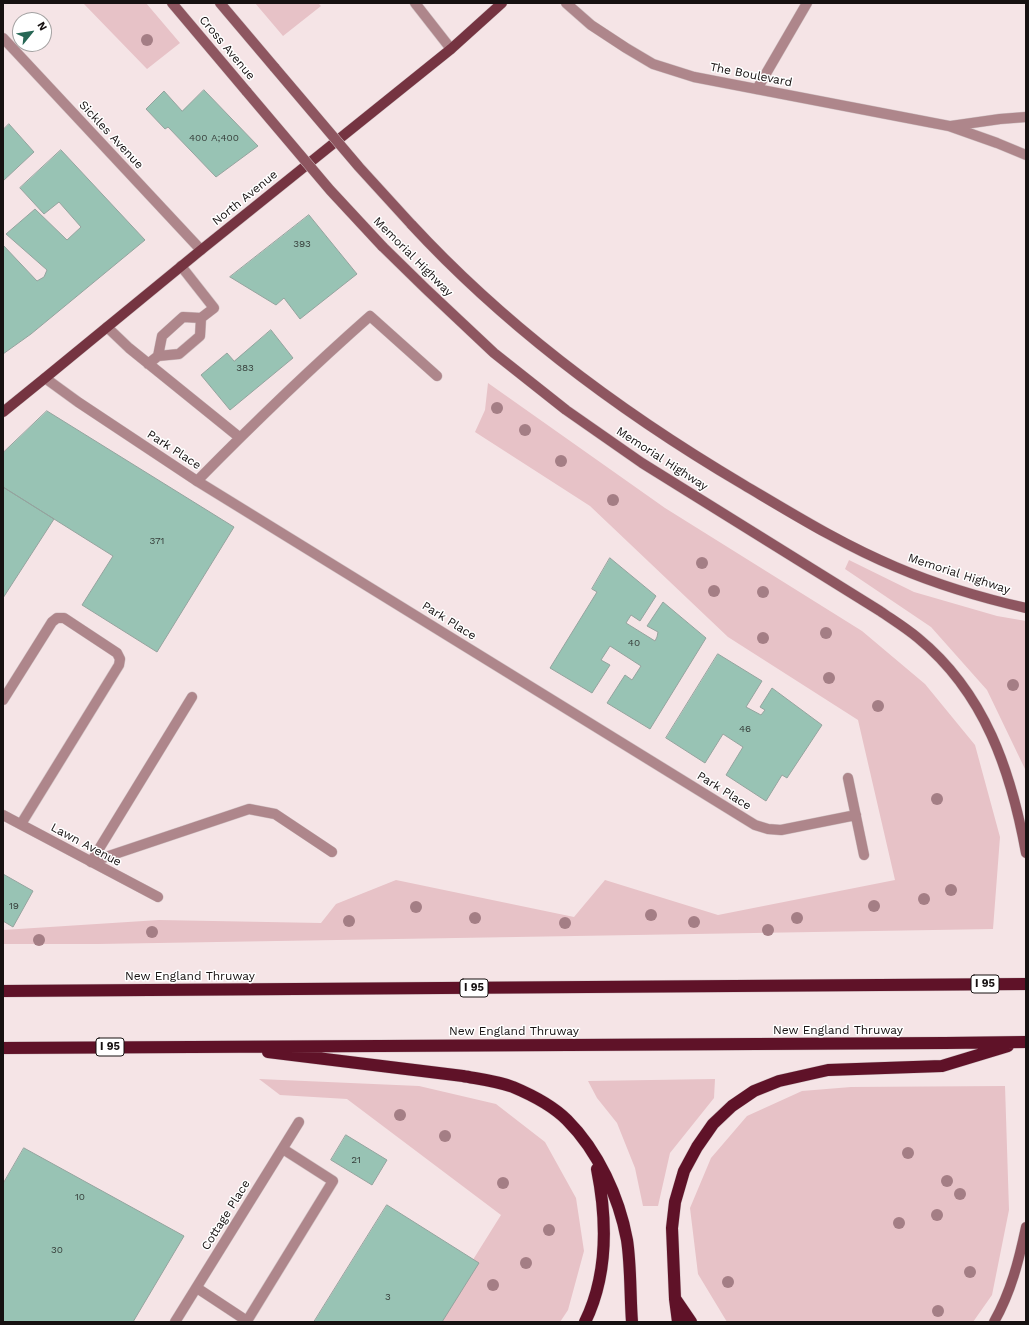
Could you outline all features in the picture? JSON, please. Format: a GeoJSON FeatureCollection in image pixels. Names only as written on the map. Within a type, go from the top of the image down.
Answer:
{"type":"FeatureCollection","features":[{"type":"Feature","properties":{"kind":"highway","name":"New England Thruway"},"geometry":{"type":"LineString","coordinates":[[3,991],[1026,984]]}},
{"type":"Feature","properties":{"kind":"highway","name":"New England Thruway"},"geometry":{"type":"LineString","coordinates":[[3,1048],[1024,1042]]}},
{"type":"Feature","properties":{"kind":"highway"},"geometry":{"type":"LineString","coordinates":[[678,1322],[675,1299],[672,1228],[675,1202],[684,1171],[697,1147],[713,1124],[732,1106],[754,1091],[779,1081],[828,1070],[942,1066],[1024,1042]]}},
{"type":"Feature","properties":{"kind":"highway"},"geometry":{"type":"LineString","coordinates":[[217,1046],[490,1080],[512,1087],[549,1106],[566,1119],[582,1137],[607,1178],[622,1220],[627,1242],[632,1322]]}},
{"type":"Feature","properties":{"kind":"highway"},"geometry":{"type":"LineString","coordinates":[[585,1322],[597,1293],[602,1268],[604,1245],[604,1216],[595,1158]]}},
{"type":"Feature","properties":{"kind":"highway"},"geometry":{"type":"LineString","coordinates":[[675,1299],[692,1322]]}},
{"type":"Feature","properties":{"kind":"main road","name":"Cross Avenue"},"geometry":{"type":"LineString","coordinates":[[172,3],[247,92]]}},
{"type":"Feature","properties":{"kind":"main road","name":"Cross Avenue"},"geometry":{"type":"LineString","coordinates":[[220,3],[275,68]]}},
{"type":"Feature","properties":{"kind":"main road","name":"North Avenue"},"geometry":{"type":"LineString","coordinates":[[3,412],[181,266],[451,49],[502,3]]}},
{"type":"Feature","properties":{"kind":"main road","name":"Memorial Highway"},"geometry":{"type":"LineString","coordinates":[[275,68],[359,167],[411,224],[492,303],[569,367],[644,422],[722,472],[806,522],[896,567],[961,591],[990,600],[1026,608]]}},
{"type":"Feature","properties":{"kind":"main road","name":"Memorial Highway"},"geometry":{"type":"LineString","coordinates":[[247,92],[330,190],[382,246],[494,353],[566,410],[642,463],[880,611],[923,643],[956,677],[985,721],[996,743],[1013,792],[1026,854]]}},
{"type":"Feature","properties":{"kind":"main road"},"geometry":{"type":"LineString","coordinates":[[994,1322],[1010,1287],[1026,1227]]}},
{"type":"Feature","properties":{"kind":"street"},"geometry":{"type":"LineString","coordinates":[[415,3],[451,49]]}},
{"type":"Feature","properties":{"kind":"street","name":"The Boulevard"},"geometry":{"type":"LineString","coordinates":[[566,3],[591,25],[653,64],[694,78],[949,126],[1026,155]]}},
{"type":"Feature","properties":{"kind":"street"},"geometry":{"type":"LineString","coordinates":[[757,89],[808,3]]}},
{"type":"Feature","properties":{"kind":"street","name":"Sickles Avenue"},"geometry":{"type":"LineString","coordinates":[[3,38],[201,250]]}},
{"type":"Feature","properties":{"kind":"street","name":"The Boulevard"},"geometry":{"type":"LineString","coordinates":[[949,126],[1000,119],[1026,118]]}},
{"type":"Feature","properties":{"kind":"street"},"geometry":{"type":"LineString","coordinates":[[158,356],[162,336],[183,317],[201,318],[214,308],[181,266]]}},
{"type":"Feature","properties":{"kind":"street"},"geometry":{"type":"LineString","coordinates":[[197,481],[240,437],[370,316],[437,376]]}},
{"type":"Feature","properties":{"kind":"street"},"geometry":{"type":"LineString","coordinates":[[148,364],[158,356],[179,354],[200,336],[201,318]]}},
{"type":"Feature","properties":{"kind":"street"},"geometry":{"type":"LineString","coordinates":[[107,328],[148,364],[240,437]]}},
{"type":"Feature","properties":{"kind":"street","name":"Park Place"},"geometry":{"type":"LineString","coordinates":[[45,378],[78,402],[197,481],[755,825],[768,829],[782,830],[856,815]]}},
{"type":"Feature","properties":{"kind":"street"},"geometry":{"type":"LineString","coordinates":[[3,700],[52,622],[57,618],[64,618],[117,652],[120,659],[119,665],[21,824]]}},
{"type":"Feature","properties":{"kind":"street"},"geometry":{"type":"LineString","coordinates":[[91,862],[192,697]]}},
{"type":"Feature","properties":{"kind":"street"},"geometry":{"type":"LineString","coordinates":[[848,778],[864,855]]}},
{"type":"Feature","properties":{"kind":"street"},"geometry":{"type":"LineString","coordinates":[[91,862],[249,809],[275,814],[332,852]]}},
{"type":"Feature","properties":{"kind":"street","name":"Lawn Avenue"},"geometry":{"type":"LineString","coordinates":[[3,815],[158,897]]}},
{"type":"Feature","properties":{"kind":"street","name":"Cottage Place"},"geometry":{"type":"LineString","coordinates":[[175,1322],[299,1122]]}},
{"type":"Feature","properties":{"kind":"street"},"geometry":{"type":"LineString","coordinates":[[197,1288],[247,1321],[333,1181],[283,1148]]}},
{"type":"Feature","properties":{"kind":"shaded area"},"geometry":{"type":"Polygon","coordinates":[[[83,3],[146,3],[180,43],[147,69],[83,3]]]}},
{"type":"Feature","properties":{"kind":"shaded area"},"geometry":{"type":"Polygon","coordinates":[[[255,3],[318,3],[321,6],[283,36],[255,3]]]}},
{"type":"Feature","properties":{"kind":"shaded area"},"geometry":{"type":"Polygon","coordinates":[[[488,383],[665,508],[862,631],[925,684],[975,745],[1000,837],[993,929],[98,944],[3,944],[3,930],[159,920],[321,923],[336,904],[396,880],[574,917],[605,880],[718,915],[895,880],[858,720],[728,637],[590,506],[475,432],[485,410],[488,383]]]}},
{"type":"Feature","properties":{"kind":"shaded area"},"geometry":{"type":"Polygon","coordinates":[[[849,560],[914,592],[997,616],[1026,621],[1025,769],[987,690],[931,627],[845,569],[849,560]]]}},
{"type":"Feature","properties":{"kind":"shaded area"},"geometry":{"type":"Polygon","coordinates":[[[259,1079],[419,1086],[496,1104],[545,1142],[576,1198],[584,1251],[568,1310],[560,1322],[434,1322],[501,1215],[347,1099],[280,1095],[259,1079]]]}},
{"type":"Feature","properties":{"kind":"shaded area"},"geometry":{"type":"Polygon","coordinates":[[[715,1079],[714,1098],[670,1153],[658,1206],[643,1206],[635,1168],[617,1123],[597,1098],[588,1081],[715,1079]]]}},
{"type":"Feature","properties":{"kind":"shaded area"},"geometry":{"type":"Polygon","coordinates":[[[1005,1086],[1009,1210],[992,1295],[973,1322],[727,1322],[698,1274],[690,1208],[711,1158],[747,1116],[802,1091],[851,1087],[1005,1086]]]}},
{"type":"Feature","properties":{"kind":"building"},"geometry":{"type":"Polygon","coordinates":[[[204,90],[258,146],[216,177],[168,127],[165,129],[146,109],[164,91],[182,111],[204,90]]]}},
{"type":"Feature","properties":{"kind":"building"},"geometry":{"type":"Polygon","coordinates":[[[9,124],[34,152],[3,181],[3,130],[9,124]]]}},
{"type":"Feature","properties":{"kind":"building"},"geometry":{"type":"Polygon","coordinates":[[[61,150],[145,240],[31,334],[3,354],[3,245],[37,281],[44,277],[47,270],[6,234],[35,209],[67,240],[81,227],[59,202],[44,214],[20,188],[61,150]]]}},
{"type":"Feature","properties":{"kind":"building"},"geometry":{"type":"Polygon","coordinates":[[[309,215],[357,274],[300,319],[284,298],[276,305],[230,277],[309,215]]]}},
{"type":"Feature","properties":{"kind":"building"},"geometry":{"type":"Polygon","coordinates":[[[271,330],[293,358],[230,410],[201,375],[227,353],[234,361],[271,330]]]}},
{"type":"Feature","properties":{"kind":"building"},"geometry":{"type":"Polygon","coordinates":[[[47,411],[234,527],[157,652],[82,605],[113,556],[3,487],[3,453],[47,411]]]}},
{"type":"Feature","properties":{"kind":"building"},"geometry":{"type":"Polygon","coordinates":[[[3,487],[54,519],[3,598],[3,487]]]}},
{"type":"Feature","properties":{"kind":"building"},"geometry":{"type":"Polygon","coordinates":[[[610,558],[656,596],[640,621],[631,615],[626,623],[655,641],[658,632],[647,626],[663,602],[706,638],[650,729],[607,703],[625,675],[632,680],[641,666],[610,646],[601,660],[610,665],[592,693],[550,668],[597,592],[592,589],[610,558]]]}},
{"type":"Feature","properties":{"kind":"building"},"geometry":{"type":"Polygon","coordinates":[[[718,654],[762,681],[746,707],[761,715],[765,710],[760,707],[772,688],[822,725],[787,778],[782,775],[766,801],[726,775],[743,747],[723,734],[705,763],[666,738],[718,654]]]}},
{"type":"Feature","properties":{"kind":"building"},"geometry":{"type":"Polygon","coordinates":[[[3,874],[33,891],[13,927],[3,921],[3,874]]]}},
{"type":"Feature","properties":{"kind":"building"},"geometry":{"type":"Polygon","coordinates":[[[346,1135],[387,1160],[372,1185],[331,1160],[346,1135]]]}},
{"type":"Feature","properties":{"kind":"building"},"geometry":{"type":"Polygon","coordinates":[[[24,1148],[184,1236],[133,1322],[3,1322],[3,1184],[24,1148]]]}},
{"type":"Feature","properties":{"kind":"building"},"geometry":{"type":"Polygon","coordinates":[[[387,1205],[479,1263],[442,1322],[314,1322],[387,1205]]]}}]}
